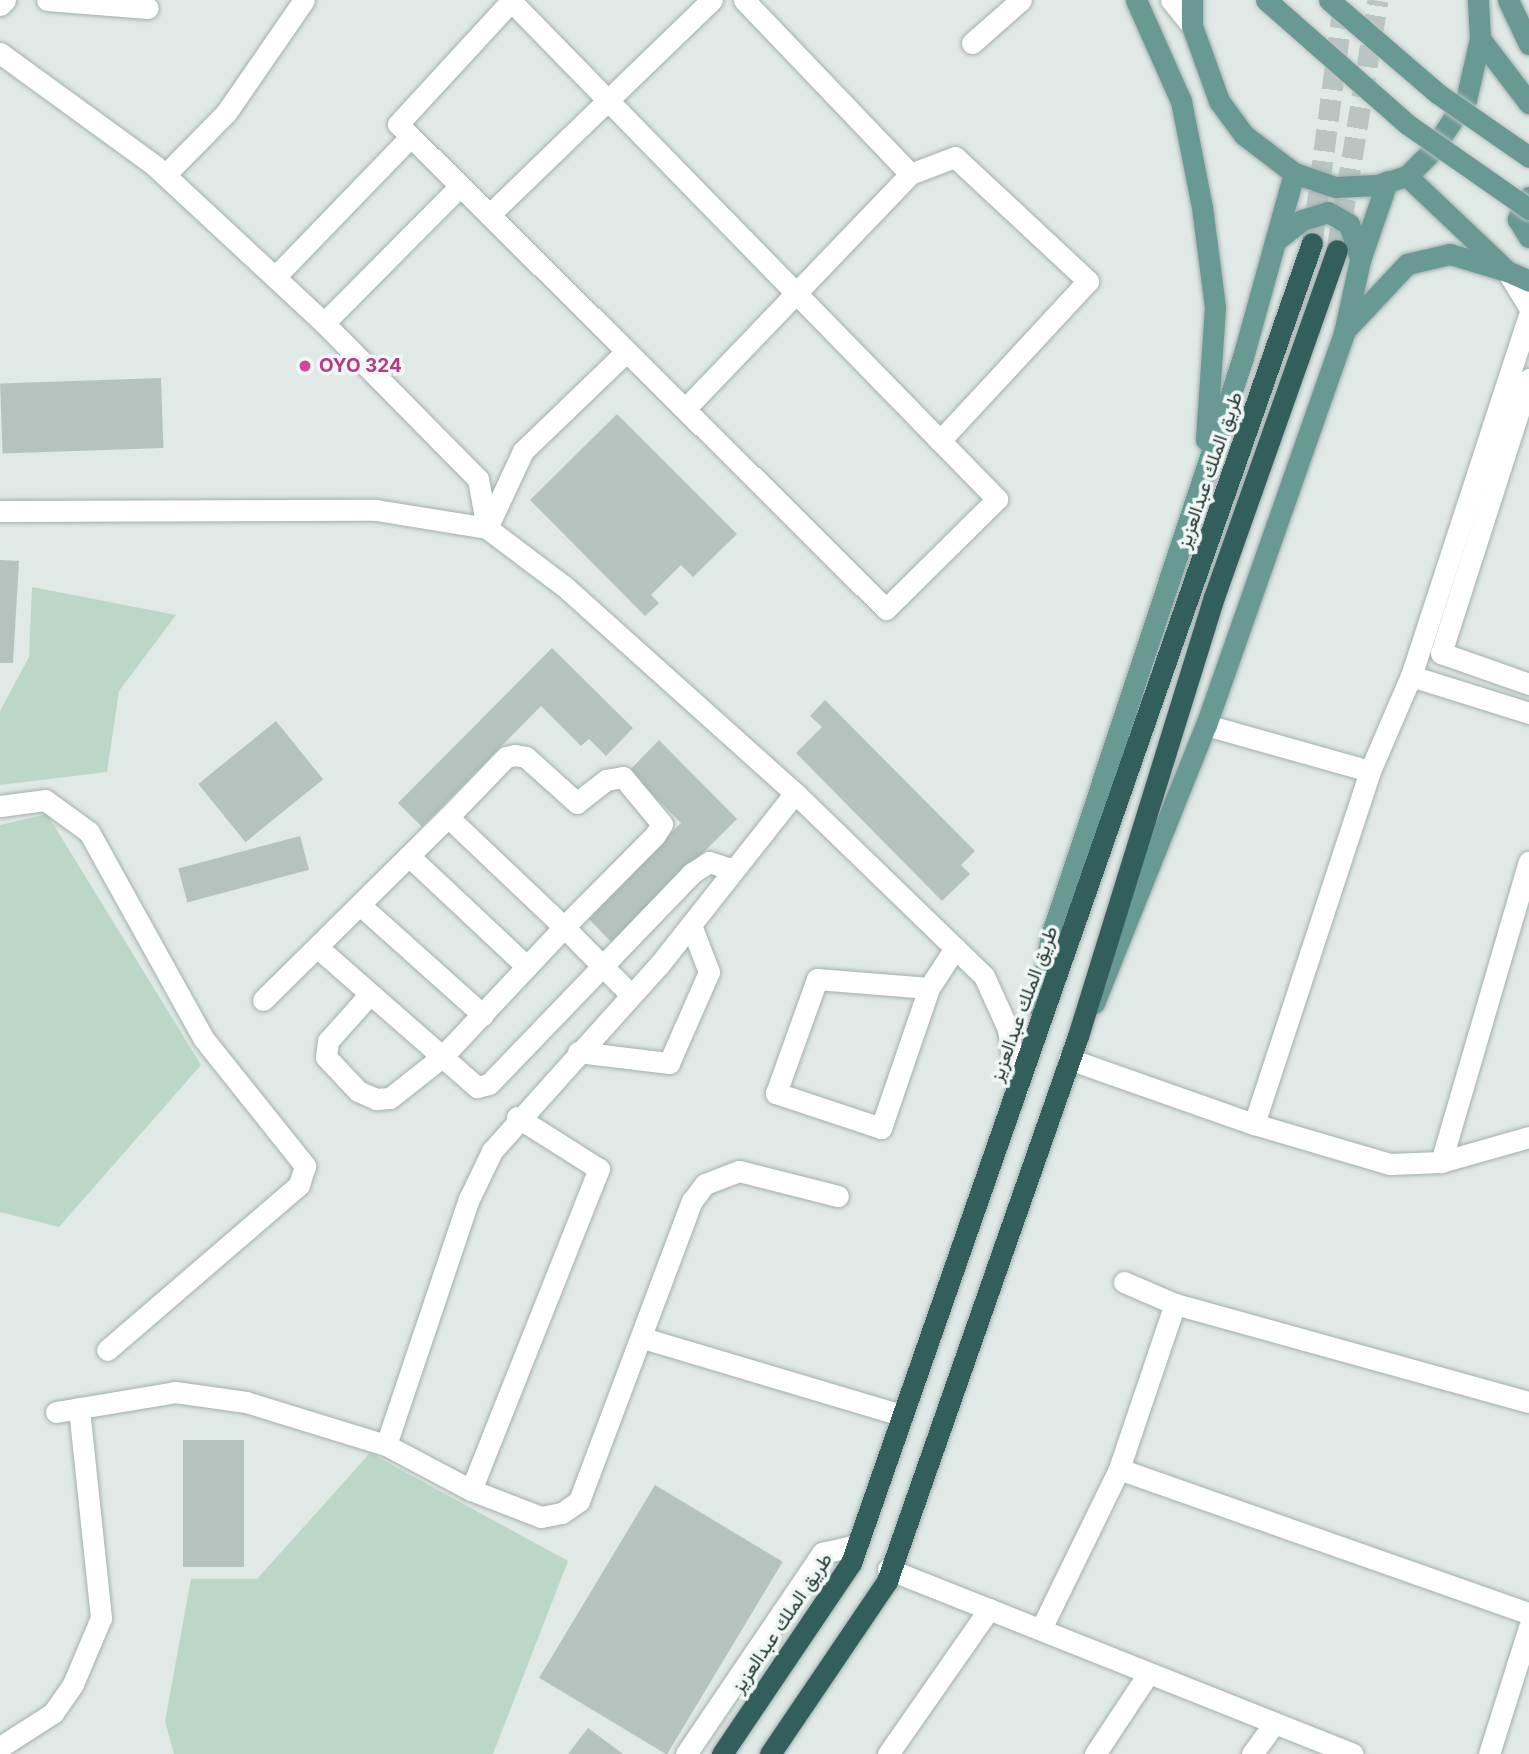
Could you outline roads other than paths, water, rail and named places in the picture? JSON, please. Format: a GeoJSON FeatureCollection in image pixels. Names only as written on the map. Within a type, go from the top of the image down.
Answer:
{"type":"FeatureCollection","features":[{"type":"Feature","properties":{"kind":"highway","name":"طريق الملك عبدالعزيز"},"geometry":{"type":"LineString","coordinates":[[722,1754],[852,1563],[901,1415],[1312,243]]}},
{"type":"Feature","properties":{"kind":"highway"},"geometry":{"type":"LineString","coordinates":[[771,1754],[887,1581],[888,1569],[1078,1036],[1214,597],[1337,250]]}},
{"type":"Feature","properties":{"kind":"main road"},"geometry":{"type":"LineString","coordinates":[[1136,0],[1181,101],[1202,207],[1215,307],[1200,486]]}},
{"type":"Feature","properties":{"kind":"main road"},"geometry":{"type":"LineString","coordinates":[[1192,0],[1192,26],[1219,101],[1244,135],[1294,173],[1335,187],[1397,179],[1507,271]]}},
{"type":"Feature","properties":{"kind":"main road"},"geometry":{"type":"LineString","coordinates":[[1266,0],[1407,124],[1529,209]]}},
{"type":"Feature","properties":{"kind":"main road"},"geometry":{"type":"LineString","coordinates":[[1329,0],[1437,93],[1529,157]]}},
{"type":"Feature","properties":{"kind":"main road"},"geometry":{"type":"LineString","coordinates":[[1078,1036],[1115,962],[1206,725],[1344,333],[1360,260],[1397,179],[1431,152],[1466,100],[1480,38],[1478,0]]}},
{"type":"Feature","properties":{"kind":"main road"},"geometry":{"type":"LineString","coordinates":[[1508,0],[1529,44]]}},
{"type":"Feature","properties":{"kind":"main road"},"geometry":{"type":"LineString","coordinates":[[1480,38],[1529,103]]}},
{"type":"Feature","properties":{"kind":"main road"},"geometry":{"type":"LineString","coordinates":[[1033,1044],[1051,936],[1279,238],[1294,173]]}},
{"type":"Feature","properties":{"kind":"main road"},"geometry":{"type":"LineString","coordinates":[[1529,197],[1518,219],[1529,237]]}},
{"type":"Feature","properties":{"kind":"main road"},"geometry":{"type":"LineString","coordinates":[[1279,238],[1302,220],[1328,212],[1349,224],[1360,260]]}},
{"type":"Feature","properties":{"kind":"main road"},"geometry":{"type":"LineString","coordinates":[[1344,333],[1407,264],[1450,254],[1507,271],[1529,281]]}},
{"type":"Feature","properties":{"kind":"street"},"geometry":{"type":"LineString","coordinates":[[0,5],[5,0]]}},
{"type":"Feature","properties":{"kind":"street"},"geometry":{"type":"LineString","coordinates":[[47,0],[148,8]]}},
{"type":"Feature","properties":{"kind":"street"},"geometry":{"type":"LineString","coordinates":[[165,175],[226,113],[304,0]]}},
{"type":"Feature","properties":{"kind":"street"},"geometry":{"type":"LineString","coordinates":[[489,215],[712,0]]}},
{"type":"Feature","properties":{"kind":"street"},"geometry":{"type":"LineString","coordinates":[[744,0],[910,174]]}},
{"type":"Feature","properties":{"kind":"street"},"geometry":{"type":"LineString","coordinates":[[972,43],[1021,0]]}},
{"type":"Feature","properties":{"kind":"street"},"geometry":{"type":"LineString","coordinates":[[1171,0],[1192,26]]}},
{"type":"Feature","properties":{"kind":"street"},"geometry":{"type":"LineString","coordinates":[[512,1],[997,499],[886,609],[398,124],[512,1]]}},
{"type":"Feature","properties":{"kind":"street"},"geometry":{"type":"LineString","coordinates":[[0,53],[165,175],[324,323],[478,479],[487,528]]}},
{"type":"Feature","properties":{"kind":"street"},"geometry":{"type":"LineString","coordinates":[[275,277],[410,136]]}},
{"type":"Feature","properties":{"kind":"street"},"geometry":{"type":"LineString","coordinates":[[685,409],[910,174],[956,157],[1088,281],[940,441]]}},
{"type":"Feature","properties":{"kind":"street"},"geometry":{"type":"LineString","coordinates":[[324,323],[460,186]]}},
{"type":"Feature","properties":{"kind":"street"},"geometry":{"type":"LineString","coordinates":[[1507,271],[1529,307]]}},
{"type":"Feature","properties":{"kind":"street"},"geometry":{"type":"LineString","coordinates":[[1254,1124],[1370,771],[1411,676],[1529,316]]}},
{"type":"Feature","properties":{"kind":"street"},"geometry":{"type":"LineString","coordinates":[[487,528],[523,451],[627,351]]}},
{"type":"Feature","properties":{"kind":"street"},"geometry":{"type":"LineString","coordinates":[[1529,379],[1441,653],[1529,684]]}},
{"type":"Feature","properties":{"kind":"street"},"geometry":{"type":"LineString","coordinates":[[0,511],[376,510],[487,528],[564,586],[794,793],[984,976],[1008,1029],[1017,1089]]}},
{"type":"Feature","properties":{"kind":"street"},"geometry":{"type":"LineString","coordinates":[[1411,676],[1529,713]]}},
{"type":"Feature","properties":{"kind":"street"},"geometry":{"type":"LineString","coordinates":[[1206,725],[1370,771]]}},
{"type":"Feature","properties":{"kind":"street"},"geometry":{"type":"LineString","coordinates":[[264,1000],[506,757],[526,757],[577,803],[606,780],[623,777],[662,824],[442,1057],[390,1097],[376,1099],[334,1071],[326,1057],[328,1041],[369,995]]}},
{"type":"Feature","properties":{"kind":"street"},"geometry":{"type":"LineString","coordinates":[[386,1445],[469,1199],[492,1151],[517,1117],[631,995],[691,925],[794,793]]}},
{"type":"Feature","properties":{"kind":"street"},"geometry":{"type":"LineString","coordinates":[[0,806],[45,800],[89,832],[203,1038],[305,1166],[299,1185],[107,1350]]}},
{"type":"Feature","properties":{"kind":"street"},"geometry":{"type":"LineString","coordinates":[[448,817],[565,927],[631,995]]}},
{"type":"Feature","properties":{"kind":"street"},"geometry":{"type":"LineString","coordinates":[[409,856],[527,967]]}},
{"type":"Feature","properties":{"kind":"street"},"geometry":{"type":"LineString","coordinates":[[317,947],[477,1087],[489,1084],[692,873],[709,862],[734,870]]}},
{"type":"Feature","properties":{"kind":"street"},"geometry":{"type":"LineString","coordinates":[[1441,1162],[1529,862]]}},
{"type":"Feature","properties":{"kind":"street"},"geometry":{"type":"LineString","coordinates":[[360,905],[483,1015]]}},
{"type":"Feature","properties":{"kind":"street"},"geometry":{"type":"LineString","coordinates":[[578,1052],[669,1063],[709,972],[691,925]]}},
{"type":"Feature","properties":{"kind":"street"},"geometry":{"type":"LineString","coordinates":[[929,988],[817,979],[776,1093],[881,1128],[929,988],[955,948]]}},
{"type":"Feature","properties":{"kind":"street"},"geometry":{"type":"LineString","coordinates":[[1069,1059],[1254,1124],[1390,1164],[1441,1162],[1529,1137]]}},
{"type":"Feature","properties":{"kind":"street"},"geometry":{"type":"LineString","coordinates":[[471,1490],[599,1169],[517,1117]]}},
{"type":"Feature","properties":{"kind":"street"},"geometry":{"type":"LineString","coordinates":[[56,1412],[175,1392],[246,1402],[386,1445],[471,1490],[541,1517],[562,1513],[579,1501],[643,1338],[692,1201],[705,1184],[739,1171],[838,1196]]}},
{"type":"Feature","properties":{"kind":"street"},"geometry":{"type":"LineString","coordinates":[[1124,1282],[1175,1304],[1529,1402]]}},
{"type":"Feature","properties":{"kind":"street"},"geometry":{"type":"LineString","coordinates":[[1041,1629],[1119,1469],[1175,1304]]}},
{"type":"Feature","properties":{"kind":"street"},"geometry":{"type":"LineString","coordinates":[[643,1338],[901,1415]]}},
{"type":"Feature","properties":{"kind":"street"},"geometry":{"type":"LineString","coordinates":[[0,1748],[53,1713],[73,1684],[101,1618],[79,1408]]}},
{"type":"Feature","properties":{"kind":"street"},"geometry":{"type":"LineString","coordinates":[[1119,1469],[1529,1613]]}},
{"type":"Feature","properties":{"kind":"street"},"geometry":{"type":"LineString","coordinates":[[686,1754],[822,1553],[857,1545]]}},
{"type":"Feature","properties":{"kind":"street"},"geometry":{"type":"LineString","coordinates":[[888,1569],[1352,1754]]}},
{"type":"Feature","properties":{"kind":"street"},"geometry":{"type":"LineString","coordinates":[[888,1754],[989,1609]]}},
{"type":"Feature","properties":{"kind":"street"},"geometry":{"type":"LineString","coordinates":[[1489,1754],[1529,1627]]}},
{"type":"Feature","properties":{"kind":"street"},"geometry":{"type":"LineString","coordinates":[[1095,1754],[1148,1674]]}},
{"type":"Feature","properties":{"kind":"street"},"geometry":{"type":"LineString","coordinates":[[1252,1754],[1274,1724]]}},
{"type":"Feature","properties":{"kind":"tunnel"},"geometry":{"type":"LineString","coordinates":[[1312,243],[1344,0]]}},
{"type":"Feature","properties":{"kind":"tunnel"},"geometry":{"type":"LineString","coordinates":[[1337,250],[1378,0]]}},
{"type":"Feature","properties":{"kind":"place","name":"OYO 324"},"geometry":{"type":"Point","coordinates":[305,366]}}]}
